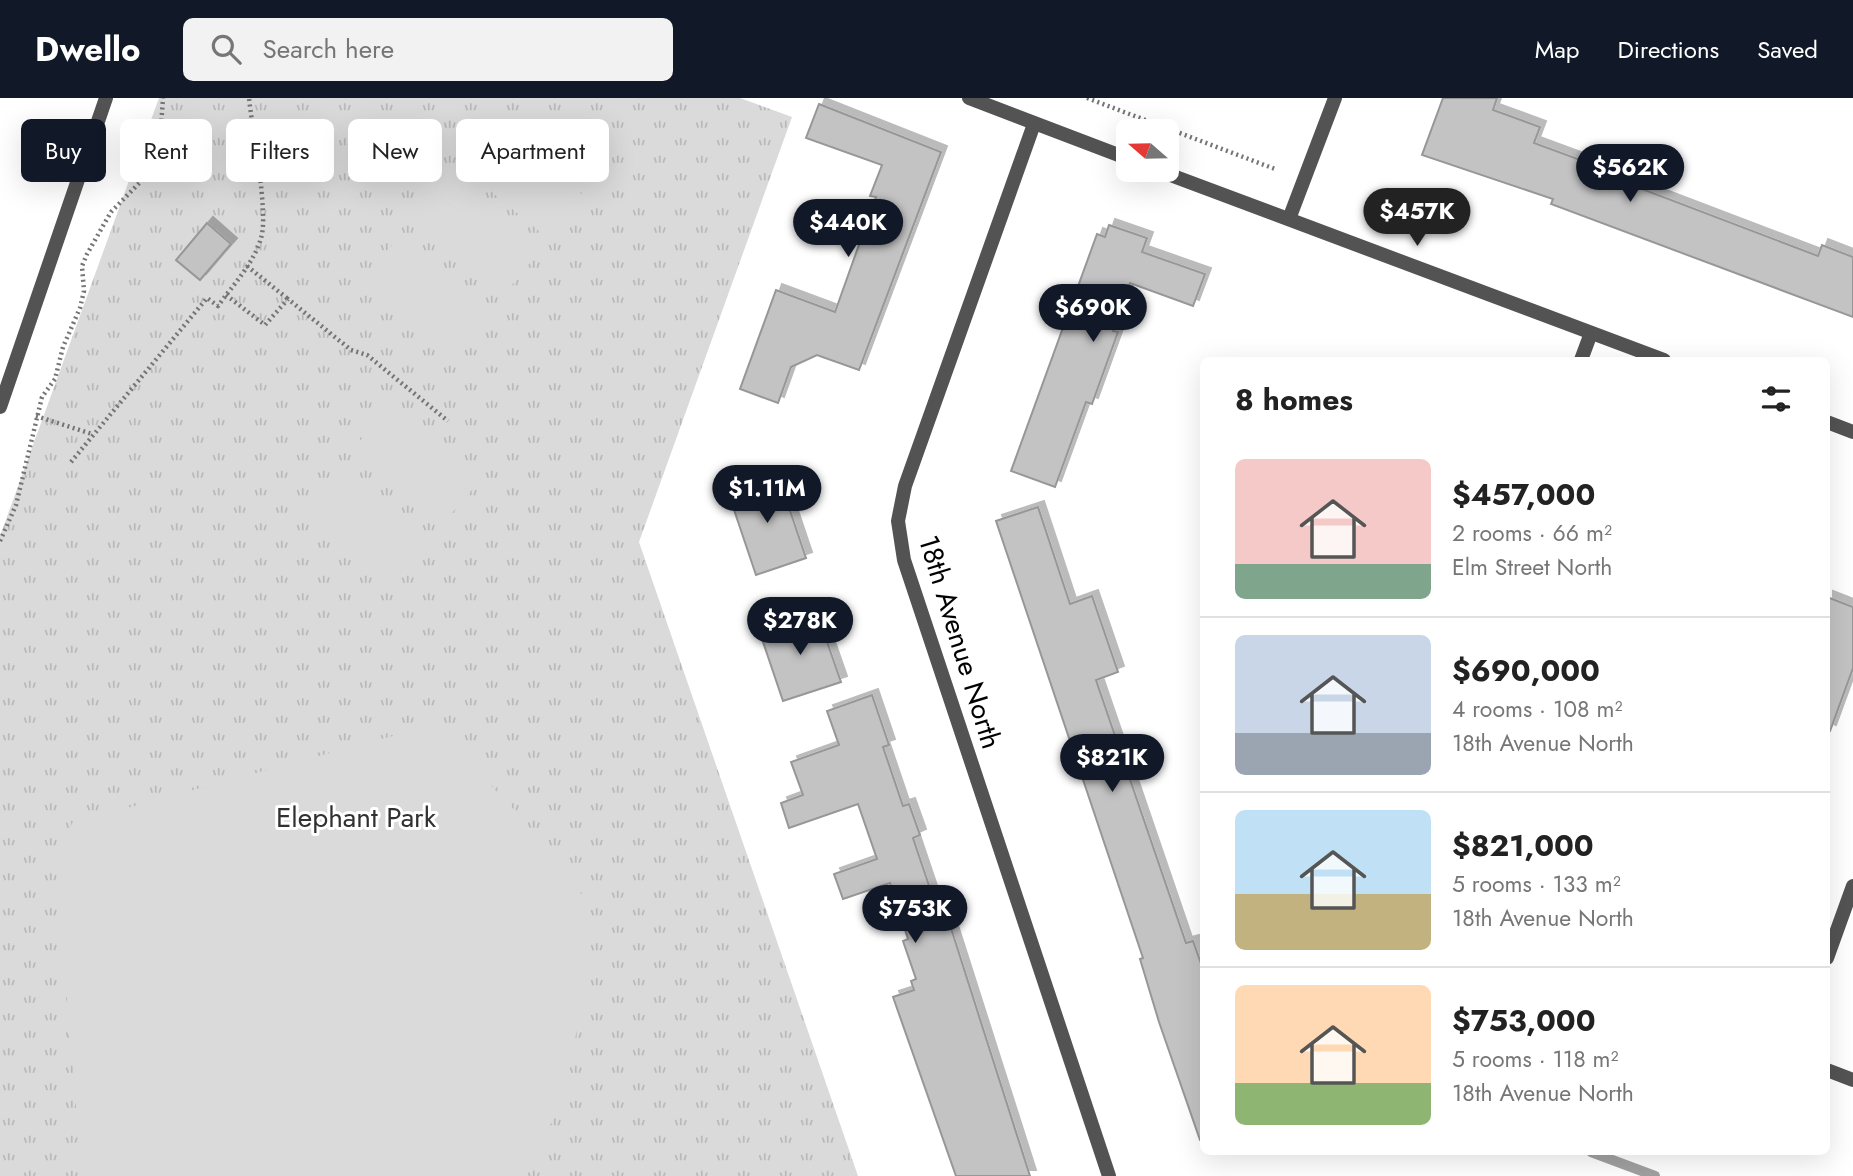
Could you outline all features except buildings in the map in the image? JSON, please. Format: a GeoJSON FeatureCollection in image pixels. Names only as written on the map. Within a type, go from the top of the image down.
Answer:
{"type":"FeatureCollection","features":[{"type":"Feature","properties":{"kind":"street"},"geometry":{"type":"LineString","coordinates":[[0,407],[106,98]]}},
{"type":"Feature","properties":{"kind":"street"},"geometry":{"type":"LineString","coordinates":[[969,98],[1116,154]]}},
{"type":"Feature","properties":{"kind":"street"},"geometry":{"type":"LineString","coordinates":[[1289,219],[1335,98]]}},
{"type":"Feature","properties":{"kind":"street","name":"18th Avenue North"},"geometry":{"type":"LineString","coordinates":[[1034,124],[905,486],[898,521],[904,560],[1109,1176]]}},
{"type":"Feature","properties":{"kind":"street"},"geometry":{"type":"LineString","coordinates":[[1180,179],[1656,357]]}},
{"type":"Feature","properties":{"kind":"street"},"geometry":{"type":"LineString","coordinates":[[1582,357],[1591,333]]}},
{"type":"Feature","properties":{"kind":"street"},"geometry":{"type":"LineString","coordinates":[[1830,423],[1853,432]]}},
{"type":"Feature","properties":{"kind":"street"},"geometry":{"type":"LineString","coordinates":[[1830,950],[1853,886]]}},
{"type":"Feature","properties":{"kind":"street"},"geometry":{"type":"LineString","coordinates":[[1830,1071],[1853,1080]]}},
{"type":"Feature","properties":{"kind":"path"},"geometry":{"type":"LineString","coordinates":[[0,541],[16,505],[42,397],[55,379],[62,347],[80,308],[84,291],[82,266],[111,212],[152,170],[159,155],[163,98]]}},
{"type":"Feature","properties":{"kind":"path"},"geometry":{"type":"LineString","coordinates":[[71,462],[207,298],[218,306],[247,266],[262,237],[263,214],[249,98]]}},
{"type":"Feature","properties":{"kind":"path"},"geometry":{"type":"LineString","coordinates":[[1087,98],[1275,169]]}},
{"type":"Feature","properties":{"kind":"path"},"geometry":{"type":"LineString","coordinates":[[247,266],[351,350],[367,355],[448,421]]}},
{"type":"Feature","properties":{"kind":"path"},"geometry":{"type":"LineString","coordinates":[[226,295],[265,325],[288,299]]}},
{"type":"Feature","properties":{"kind":"path"},"geometry":{"type":"LineString","coordinates":[[36,416],[92,435]]}},
{"type":"Feature","properties":{"kind":"green space","name":"Elephant Park"},"geometry":{"type":"Polygon","coordinates":[[[159,98],[740,98],[792,117],[639,542],[858,1176],[0,1176],[0,536],[129,182],[212,182],[212,119],[151,119],[159,98]]]}},
{"type":"Feature","properties":{"kind":"green space"},"geometry":{"type":"Polygon","coordinates":[[[447,179],[537,254],[502,297],[412,222],[447,179]]]}},
{"type":"Feature","properties":{"kind":"green space"},"geometry":{"type":"Polygon","coordinates":[[[480,182],[567,182],[585,197],[550,240],[480,182]]]}},
{"type":"Feature","properties":{"kind":"green space"},"geometry":{"type":"Polygon","coordinates":[[[401,234],[491,310],[455,352],[365,277],[401,234]]]}},
{"type":"Feature","properties":{"kind":"green space"},"geometry":{"type":"Polygon","coordinates":[[[386,409],[476,485],[440,527],[351,452],[386,409]]]}},
{"type":"Feature","properties":{"kind":"green space"},"geometry":{"type":"Polygon","coordinates":[[[339,465],[429,541],[393,583],[303,508],[339,465]]]}},
{"type":"Feature","properties":{"kind":"green space"},"geometry":{"type":"Polygon","coordinates":[[[433,725],[522,818],[585,899],[583,1001],[560,1110],[516,1176],[82,1176],[56,869],[72,823],[433,725]]]}},
{"type":"Feature","properties":{"kind":"waterway"},"geometry":{"type":"LineString","coordinates":[[1599,1155],[1655,1176]]}}]}
